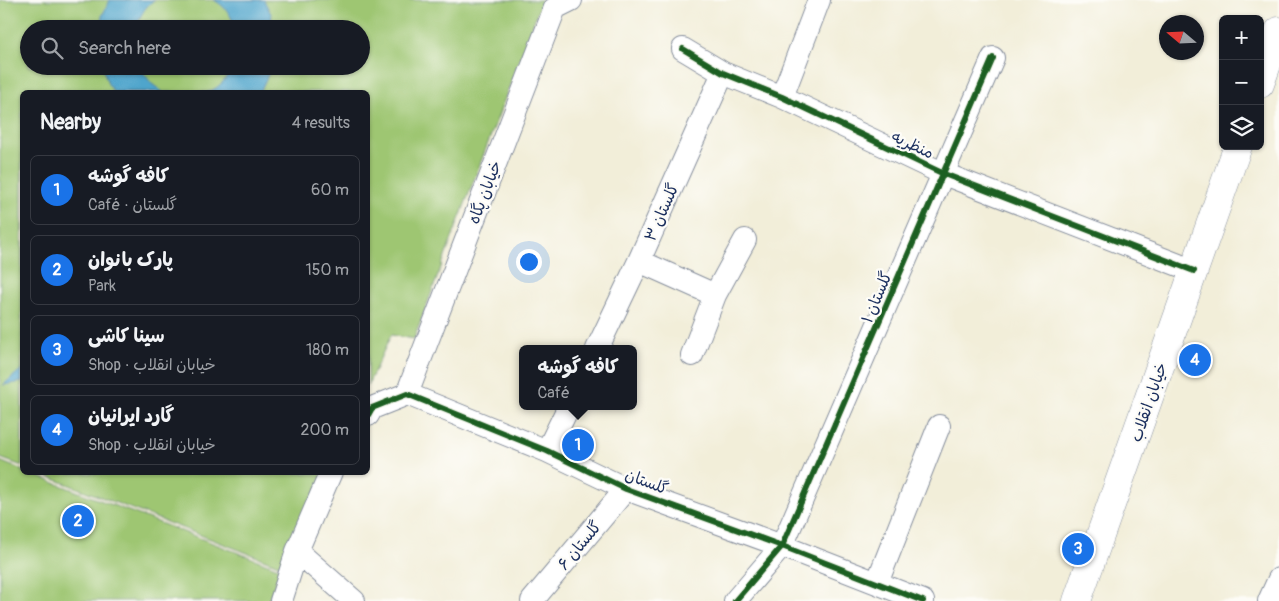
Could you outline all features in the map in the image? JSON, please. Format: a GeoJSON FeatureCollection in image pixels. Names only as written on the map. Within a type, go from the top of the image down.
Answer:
{"type":"FeatureCollection","features":[{"type":"Feature","properties":{"kind":"main road"},"geometry":{"type":"LineString","coordinates":[[1264,73],[1279,31]]}},
{"type":"Feature","properties":{"kind":"main road","name":"خیابان انقلاب"},"geometry":{"type":"LineString","coordinates":[[1077,601],[1237,150]]}},
{"type":"Feature","properties":{"kind":"street","name":"خیابان پگاه"},"geometry":{"type":"LineString","coordinates":[[407,394],[555,8],[571,0]]}},
{"type":"Feature","properties":{"kind":"street"},"geometry":{"type":"LineString","coordinates":[[782,97],[819,0]]}},
{"type":"Feature","properties":{"kind":"street","name":"منظریه"},"geometry":{"type":"LineString","coordinates":[[684,49],[723,73],[782,97],[944,174],[1194,271]]}},
{"type":"Feature","properties":{"kind":"street","name":"گلستان ۱"},"geometry":{"type":"LineString","coordinates":[[734,601],[782,546],[993,58]]}},
{"type":"Feature","properties":{"kind":"street","name":"گلستان ۳"},"geometry":{"type":"LineString","coordinates":[[599,345],[639,261],[723,73]]}},
{"type":"Feature","properties":{"kind":"street"},"geometry":{"type":"LineString","coordinates":[[692,355],[715,295],[745,240]]}},
{"type":"Feature","properties":{"kind":"street"},"geometry":{"type":"LineString","coordinates":[[639,261],[715,295]]}},
{"type":"Feature","properties":{"kind":"street"},"geometry":{"type":"LineString","coordinates":[[370,412],[372,408],[407,394]]}},
{"type":"Feature","properties":{"kind":"street","name":"گلستان"},"geometry":{"type":"LineString","coordinates":[[407,394],[547,451],[626,489],[782,546],[923,601]]}},
{"type":"Feature","properties":{"kind":"street"},"geometry":{"type":"LineString","coordinates":[[547,451],[567,410]]}},
{"type":"Feature","properties":{"kind":"street"},"geometry":{"type":"LineString","coordinates":[[877,584],[939,426]]}},
{"type":"Feature","properties":{"kind":"street"},"geometry":{"type":"LineString","coordinates":[[281,601],[297,551],[330,475]]}},
{"type":"Feature","properties":{"kind":"street","name":"گلستان ۶"},"geometry":{"type":"LineString","coordinates":[[532,601],[626,489]]}},
{"type":"Feature","properties":{"kind":"street"},"geometry":{"type":"LineString","coordinates":[[297,551],[354,601]]}},
{"type":"Feature","properties":{"kind":"street"},"geometry":{"type":"LineString","coordinates":[[1269,601],[1279,579]]}},
{"type":"Feature","properties":{"kind":"green space"},"geometry":{"type":"Polygon","coordinates":[[[0,0],[542,0],[414,339],[391,335],[370,381],[370,90],[20,90],[20,465],[0,458],[0,0]]]}},
{"type":"Feature","properties":{"kind":"green space"},"geometry":{"type":"Polygon","coordinates":[[[0,461],[20,469],[20,475],[34,475],[281,569],[268,601],[0,601],[0,461]]]}},
{"type":"Feature","properties":{"kind":"green space"},"geometry":{"type":"Polygon","coordinates":[[[43,475],[324,475],[281,566],[43,475]]]}},
{"type":"Feature","properties":{"kind":"water"},"geometry":{"type":"Polygon","coordinates":[[[110,0],[154,0],[147,6],[139,20],[102,20],[110,0]]]}},
{"type":"Feature","properties":{"kind":"water"},"geometry":{"type":"Polygon","coordinates":[[[214,0],[264,0],[272,20],[232,20],[222,6],[214,0]]]}},
{"type":"Feature","properties":{"kind":"water"},"geometry":{"type":"Polygon","coordinates":[[[105,75],[145,75],[152,84],[160,90],[112,90],[105,75]]]}},
{"type":"Feature","properties":{"kind":"water"},"geometry":{"type":"Polygon","coordinates":[[[227,75],[268,75],[261,90],[212,90],[223,82],[227,75]]]}},
{"type":"Feature","properties":{"kind":"water"},"geometry":{"type":"Polygon","coordinates":[[[20,371],[20,382],[3,385],[20,371]]]}},
{"type":"Feature","properties":{"kind":"cycle path"},"geometry":{"type":"LineString","coordinates":[[683,49],[723,73],[782,97],[944,174],[1194,271]]}},
{"type":"Feature","properties":{"kind":"cycle path"},"geometry":{"type":"LineString","coordinates":[[735,601],[782,546],[993,58]]}},
{"type":"Feature","properties":{"kind":"cycle path"},"geometry":{"type":"LineString","coordinates":[[370,412],[372,408],[407,394],[547,451],[626,489],[782,546],[923,601]]}},
{"type":"Feature","properties":{"kind":"place","name":"گارد ایرانیان"},"geometry":{"type":"Point","coordinates":[1195,360]}},
{"type":"Feature","properties":{"kind":"place","name":"کافه گوشه"},"geometry":{"type":"Point","coordinates":[578,445]}},
{"type":"Feature","properties":{"kind":"place","name":"پارک بانوان"},"geometry":{"type":"Point","coordinates":[78,521]}},
{"type":"Feature","properties":{"kind":"place","name":"سینا کاشی"},"geometry":{"type":"Point","coordinates":[1078,549]}}]}
